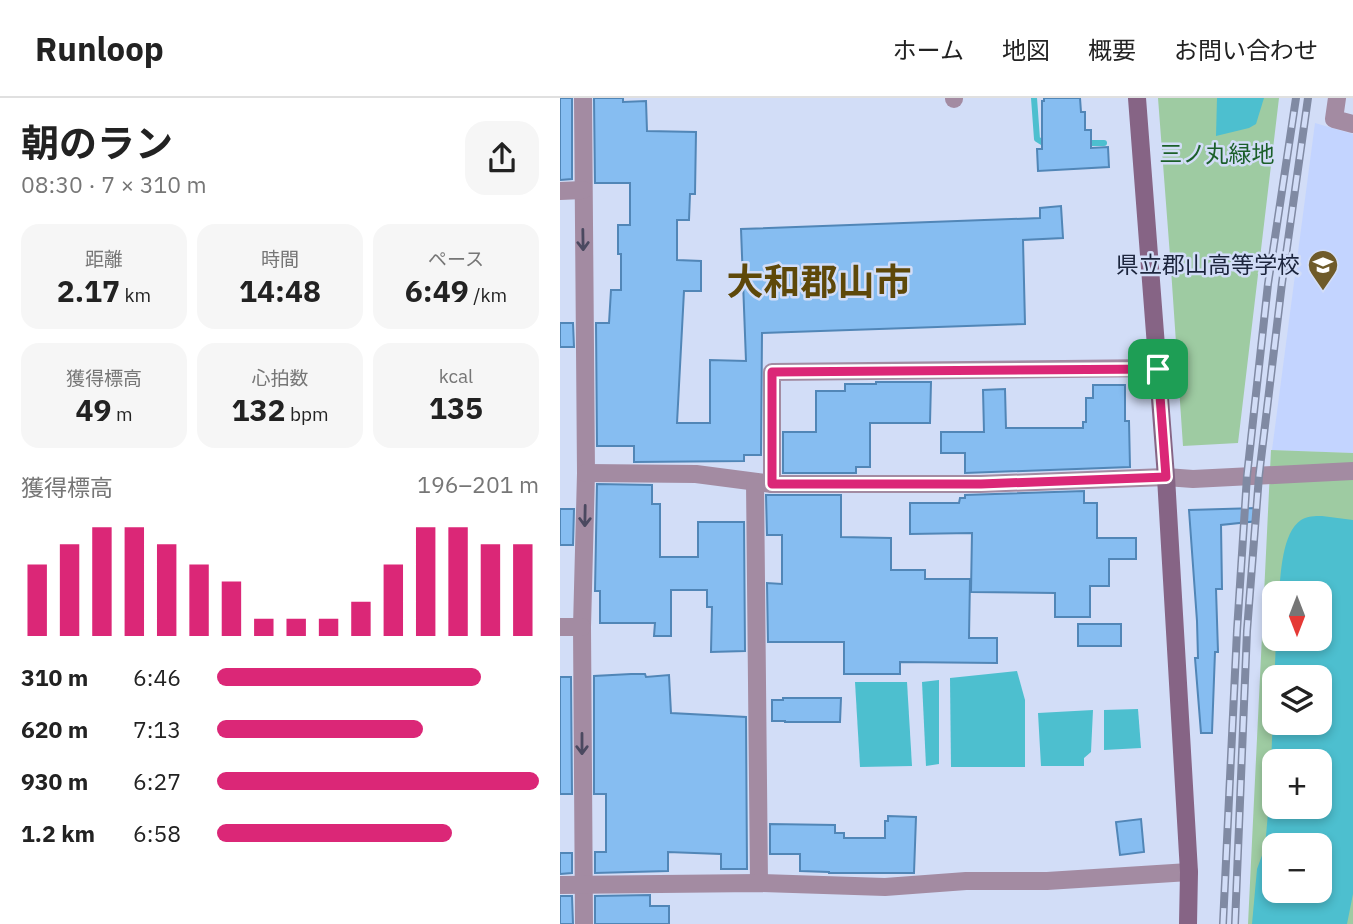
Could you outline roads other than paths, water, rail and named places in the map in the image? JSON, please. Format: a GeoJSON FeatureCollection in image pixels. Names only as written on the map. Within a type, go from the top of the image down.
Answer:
{"type":"FeatureCollection","features":[{"type":"Feature","properties":{"kind":"street"},"geometry":{"type":"LineString","coordinates":[[583,98],[586,473],[582,627],[583,924]]}},
{"type":"Feature","properties":{"kind":"street"},"geometry":{"type":"LineString","coordinates":[[1137,98],[1166,477],[1189,872],[1188,924]]}},
{"type":"Feature","properties":{"kind":"street"},"geometry":{"type":"LineString","coordinates":[[1337,98],[1334,119],[1353,124]]}},
{"type":"Feature","properties":{"kind":"street"},"geometry":{"type":"LineString","coordinates":[[560,191],[583,190]]}},
{"type":"Feature","properties":{"kind":"street"},"geometry":{"type":"LineString","coordinates":[[760,883],[764,483],[772,372],[1158,369]]}},
{"type":"Feature","properties":{"kind":"street"},"geometry":{"type":"LineString","coordinates":[[586,473],[696,474],[764,483],[981,484],[1166,477],[1193,479],[1353,471]]}},
{"type":"Feature","properties":{"kind":"street"},"geometry":{"type":"LineString","coordinates":[[560,627],[582,627]]}},
{"type":"Feature","properties":{"kind":"street"},"geometry":{"type":"LineString","coordinates":[[560,885],[760,883],[885,887],[1189,872]]}},
{"type":"Feature","properties":{"kind":"waterway"},"geometry":{"type":"LineString","coordinates":[[1034,98],[1037,139],[1050,144]]}},
{"type":"Feature","properties":{"kind":"waterway"},"geometry":{"type":"LineString","coordinates":[[1085,143],[1104,143]]}},
{"type":"Feature","properties":{"kind":"railway"},"geometry":{"type":"LineString","coordinates":[[1223,924],[1247,476],[1268,284],[1296,98]]}},
{"type":"Feature","properties":{"kind":"railway"},"geometry":{"type":"LineString","coordinates":[[1235,924],[1247,631],[1259,476],[1308,98]]}},
{"type":"Feature","properties":{"kind":"place","name":"県立郡山高等学校"},"geometry":{"type":"Point","coordinates":[1323,292]}},
{"type":"Feature","properties":{"kind":"district","name":"大和郡山市"},"geometry":{"type":"Point","coordinates":[819,282]}},
{"type":"Feature","properties":{"kind":"park label","name":"三ノ丸緑地"},"geometry":{"type":"Point","coordinates":[1217,154]}}]}
